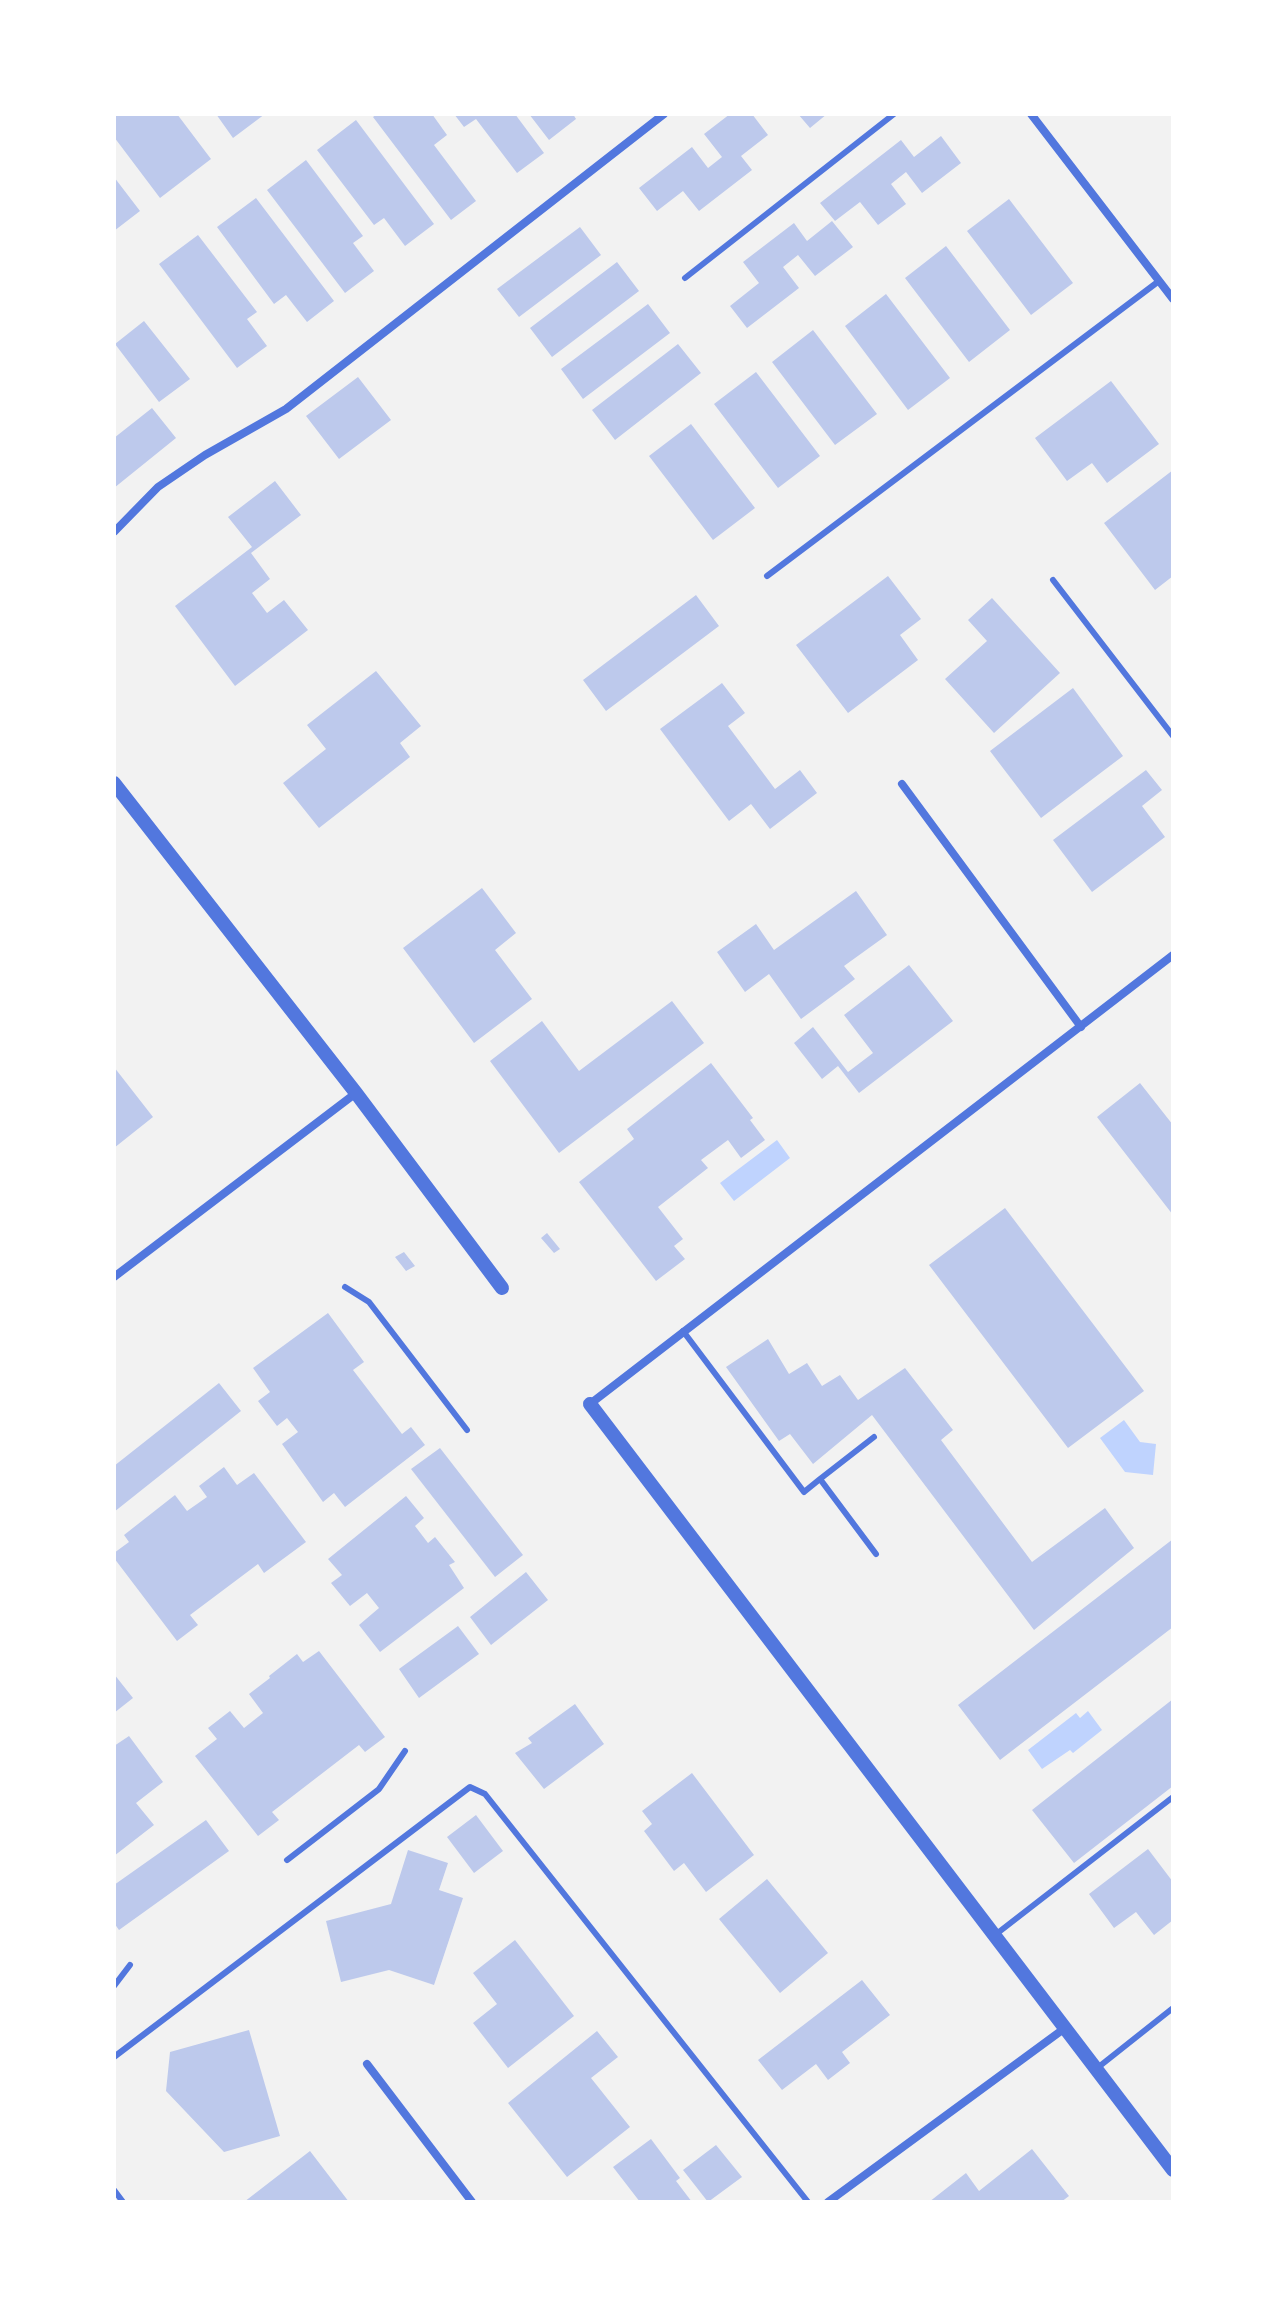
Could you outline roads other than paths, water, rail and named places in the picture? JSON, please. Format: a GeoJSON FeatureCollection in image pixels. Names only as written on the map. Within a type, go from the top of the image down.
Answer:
{"type":"FeatureCollection","features":[{"type":"Feature","properties":{"kind":"street"},"geometry":{"type":"LineString","coordinates":[[114,532],[158,487],[286,409],[664,114]]}},
{"type":"Feature","properties":{"kind":"street"},"geometry":{"type":"LineString","coordinates":[[1031,114],[1173,299]]}},
{"type":"Feature","properties":{"kind":"street"},"geometry":{"type":"LineString","coordinates":[[114,783],[356,1093],[502,1288]]}},
{"type":"Feature","properties":{"kind":"street"},"geometry":{"type":"LineString","coordinates":[[902,784],[1081,1027]]}},
{"type":"Feature","properties":{"kind":"street"},"geometry":{"type":"LineString","coordinates":[[1173,955],[590,1404],[1173,2170]]}},
{"type":"Feature","properties":{"kind":"street"},"geometry":{"type":"LineString","coordinates":[[114,1277],[356,1093]]}},
{"type":"Feature","properties":{"kind":"street"},"geometry":{"type":"LineString","coordinates":[[828,2202],[1065,2028]]}},
{"type":"Feature","properties":{"kind":"street"},"geometry":{"type":"LineString","coordinates":[[367,2064],[472,2202]]}},
{"type":"Feature","properties":{"kind":"lane"},"geometry":{"type":"LineString","coordinates":[[685,278],[894,114]]}},
{"type":"Feature","properties":{"kind":"lane"},"geometry":{"type":"LineString","coordinates":[[767,576],[1159,281]]}},
{"type":"Feature","properties":{"kind":"lane"},"geometry":{"type":"LineString","coordinates":[[1053,580],[1173,736]]}},
{"type":"Feature","properties":{"kind":"lane"},"geometry":{"type":"LineString","coordinates":[[345,1287],[369,1302],[467,1430]]}},
{"type":"Feature","properties":{"kind":"lane"},"geometry":{"type":"LineString","coordinates":[[683,1331],[804,1492],[874,1437]]}},
{"type":"Feature","properties":{"kind":"lane"},"geometry":{"type":"LineString","coordinates":[[820,1479],[876,1554]]}},
{"type":"Feature","properties":{"kind":"lane"},"geometry":{"type":"LineString","coordinates":[[287,1860],[379,1789],[405,1751]]}},
{"type":"Feature","properties":{"kind":"lane"},"geometry":{"type":"LineString","coordinates":[[114,2057],[470,1787],[485,1794],[808,2202]]}},
{"type":"Feature","properties":{"kind":"lane"},"geometry":{"type":"LineString","coordinates":[[995,1935],[1173,1797]]}},
{"type":"Feature","properties":{"kind":"lane"},"geometry":{"type":"LineString","coordinates":[[114,1986],[130,1965]]}},
{"type":"Feature","properties":{"kind":"lane"},"geometry":{"type":"LineString","coordinates":[[1096,2069],[1173,2008]]}},
{"type":"Feature","properties":{"kind":"lane"},"geometry":{"type":"LineString","coordinates":[[114,2190],[123,2202]]}},
{"type":"Feature","properties":{"kind":"water"},"geometry":{"type":"Polygon","coordinates":[[[777,1140],[790,1158],[734,1201],[720,1183],[777,1140]]]}},
{"type":"Feature","properties":{"kind":"water"},"geometry":{"type":"Polygon","coordinates":[[[1124,1420],[1140,1442],[1156,1444],[1153,1475],[1125,1472],[1100,1438],[1124,1420]]]}},
{"type":"Feature","properties":{"kind":"water"},"geometry":{"type":"Polygon","coordinates":[[[1088,1711],[1102,1730],[1073,1753],[1070,1750],[1042,1769],[1028,1750],[1076,1713],[1080,1718],[1088,1711]]]}}]}
